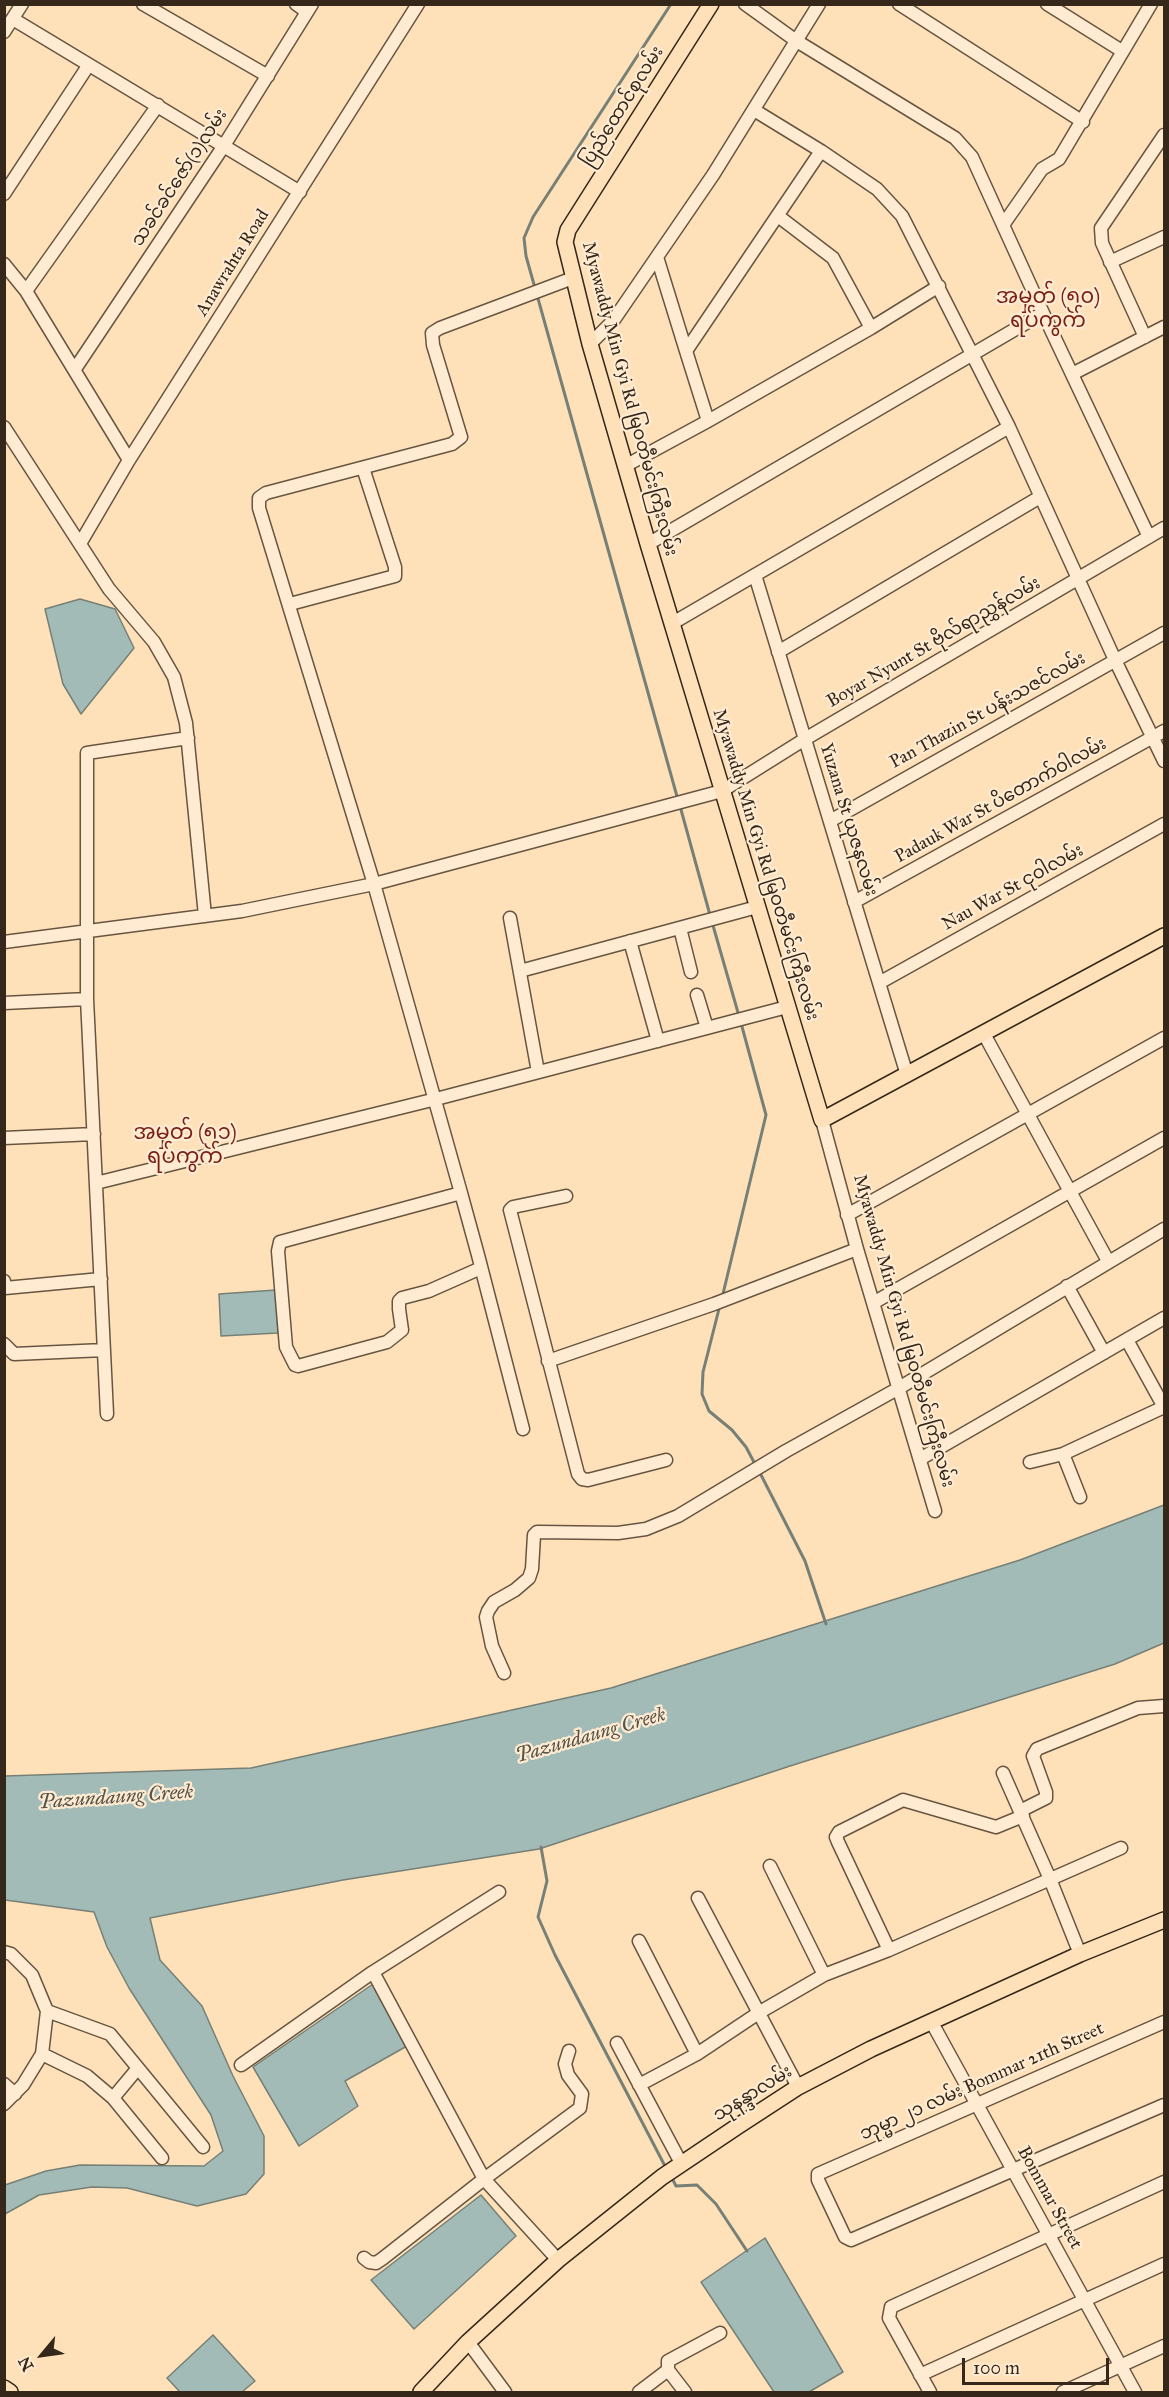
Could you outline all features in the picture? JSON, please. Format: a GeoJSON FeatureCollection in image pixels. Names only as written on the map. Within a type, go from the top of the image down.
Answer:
{"type":"FeatureCollection","features":[{"type":"Feature","properties":{"kind":"main road","name":"ပြည်ထောင်စုလမ်း"},"geometry":{"type":"LineString","coordinates":[[568,230],[711,4]]}},
{"type":"Feature","properties":{"kind":"main road","name":"Myawaddy Min Gyi Rd မြဝတီမင်းကြီးလမ်း"},"geometry":{"type":"LineString","coordinates":[[568,230],[564,242],[590,344],[671,624],[822,1120]]}},
{"type":"Feature","properties":{"kind":"main road"},"geometry":{"type":"LineString","coordinates":[[822,1120],[1164,936]]}},
{"type":"Feature","properties":{"kind":"main road","name":"သုနန္ဒာလမ်း"},"geometry":{"type":"LineString","coordinates":[[421,2392],[468,2342],[558,2260],[681,2163],[798,2088],[871,2049],[932,2021],[1080,1954],[1164,1920]]}},
{"type":"Feature","properties":{"kind":"main road"},"geometry":{"type":"LineString","coordinates":[[4,2388],[10,2392]]}},
{"type":"Feature","properties":{"kind":"street"},"geometry":{"type":"LineString","coordinates":[[4,32],[22,4]]}},
{"type":"Feature","properties":{"kind":"street"},"geometry":{"type":"LineString","coordinates":[[143,4],[268,76]]}},
{"type":"Feature","properties":{"kind":"street"},"geometry":{"type":"LineString","coordinates":[[296,4],[310,8]]}},
{"type":"Feature","properties":{"kind":"street","name":"Anawrahta Road"},"geometry":{"type":"LineString","coordinates":[[81,542],[129,460],[418,4]]}},
{"type":"Feature","properties":{"kind":"street"},"geometry":{"type":"LineString","coordinates":[[745,4],[795,40],[955,138],[972,157],[1149,537]]}},
{"type":"Feature","properties":{"kind":"street"},"geometry":{"type":"LineString","coordinates":[[590,344],[613,321],[713,175],[819,4]]}},
{"type":"Feature","properties":{"kind":"street"},"geometry":{"type":"LineString","coordinates":[[899,4],[1083,122]]}},
{"type":"Feature","properties":{"kind":"street"},"geometry":{"type":"LineString","coordinates":[[1047,4],[1122,51]]}},
{"type":"Feature","properties":{"kind":"street"},"geometry":{"type":"LineString","coordinates":[[1003,225],[1042,169],[1059,159],[1151,4]]}},
{"type":"Feature","properties":{"kind":"street","name":"သခင်ခင်ဇော်(၁)လမ်း"},"geometry":{"type":"LineString","coordinates":[[75,369],[223,147],[310,8]]}},
{"type":"Feature","properties":{"kind":"street"},"geometry":{"type":"LineString","coordinates":[[13,19],[300,192]]}},
{"type":"Feature","properties":{"kind":"street"},"geometry":{"type":"LineString","coordinates":[[4,194],[88,66]]}},
{"type":"Feature","properties":{"kind":"street"},"geometry":{"type":"LineString","coordinates":[[26,291],[158,105]]}},
{"type":"Feature","properties":{"kind":"street"},"geometry":{"type":"LineString","coordinates":[[754,110],[877,189],[902,216],[1009,427],[1115,660],[1164,761]]}},
{"type":"Feature","properties":{"kind":"street"},"geometry":{"type":"LineString","coordinates":[[1144,337],[1102,243],[1101,228],[1164,135]]}},
{"type":"Feature","properties":{"kind":"street"},"geometry":{"type":"LineString","coordinates":[[686,351],[821,151]]}},
{"type":"Feature","properties":{"kind":"street"},"geometry":{"type":"LineString","coordinates":[[778,216],[833,258],[871,328]]}},
{"type":"Feature","properties":{"kind":"street"},"geometry":{"type":"LineString","coordinates":[[1110,262],[1164,237]]}},
{"type":"Feature","properties":{"kind":"street"},"geometry":{"type":"LineString","coordinates":[[657,257],[708,421]]}},
{"type":"Feature","properties":{"kind":"street"},"geometry":{"type":"LineString","coordinates":[[4,264],[26,291],[129,460]]}},
{"type":"Feature","properties":{"kind":"street"},"geometry":{"type":"LineString","coordinates":[[523,1429],[436,1099],[374,884],[259,508],[259,498],[266,493],[452,444],[461,436],[433,345],[432,333],[573,278]]}},
{"type":"Feature","properties":{"kind":"street"},"geometry":{"type":"LineString","coordinates":[[625,466],[871,328],[939,286]]}},
{"type":"Feature","properties":{"kind":"street"},"geometry":{"type":"LineString","coordinates":[[648,544],[1043,313]]}},
{"type":"Feature","properties":{"kind":"street"},"geometry":{"type":"LineString","coordinates":[[1072,374],[1164,327]]}},
{"type":"Feature","properties":{"kind":"street"},"geometry":{"type":"LineString","coordinates":[[4,427],[81,542],[109,589],[154,642],[174,677],[188,738],[205,916]]}},
{"type":"Feature","properties":{"kind":"street"},"geometry":{"type":"LineString","coordinates":[[671,624],[1009,427]]}},
{"type":"Feature","properties":{"kind":"street"},"geometry":{"type":"LineString","coordinates":[[290,604],[394,576],[395,567],[363,468]]}},
{"type":"Feature","properties":{"kind":"street"},"geometry":{"type":"LineString","coordinates":[[778,651],[1040,497]]}},
{"type":"Feature","properties":{"kind":"street","name":"Boyar Nyunt St ဗိုလ်ရာညွှန်လမ်း"},"geometry":{"type":"LineString","coordinates":[[4,942],[242,911],[374,884],[722,791],[805,739],[1164,528]]}},
{"type":"Feature","properties":{"kind":"street","name":"Yuzana St ယုဇနလမ်း"},"geometry":{"type":"LineString","coordinates":[[755,575],[879,983],[913,1071]]}},
{"type":"Feature","properties":{"kind":"street","name":"Pan Thazin St ပန်းသဇင်လမ်း"},"geometry":{"type":"LineString","coordinates":[[830,821],[1164,633]]}},
{"type":"Feature","properties":{"kind":"street","name":"Padauk War St ပိတောက်ဝါလမ်း"},"geometry":{"type":"LineString","coordinates":[[854,902],[1164,731]]}},
{"type":"Feature","properties":{"kind":"street"},"geometry":{"type":"LineString","coordinates":[[108,1413],[87,999],[87,753],[188,738]]}},
{"type":"Feature","properties":{"kind":"street","name":"Nau War St ငုဝါလမ်း"},"geometry":{"type":"LineString","coordinates":[[879,983],[1164,824]]}},
{"type":"Feature","properties":{"kind":"street"},"geometry":{"type":"LineString","coordinates":[[520,971],[756,907]]}},
{"type":"Feature","properties":{"kind":"street"},"geometry":{"type":"LineString","coordinates":[[510,918],[538,1072]]}},
{"type":"Feature","properties":{"kind":"street"},"geometry":{"type":"LineString","coordinates":[[680,928],[691,972]]}},
{"type":"Feature","properties":{"kind":"street"},"geometry":{"type":"LineString","coordinates":[[630,941],[658,1041]]}},
{"type":"Feature","properties":{"kind":"street"},"geometry":{"type":"LineString","coordinates":[[697,995],[707,1028]]}},
{"type":"Feature","properties":{"kind":"street"},"geometry":{"type":"LineString","coordinates":[[4,1003],[87,999]]}},
{"type":"Feature","properties":{"kind":"street"},"geometry":{"type":"LineString","coordinates":[[96,1184],[436,1099],[787,1007]]}},
{"type":"Feature","properties":{"kind":"street"},"geometry":{"type":"LineString","coordinates":[[984,1034],[1108,1261]]}},
{"type":"Feature","properties":{"kind":"street"},"geometry":{"type":"LineString","coordinates":[[847,1215],[1164,1038]]}},
{"type":"Feature","properties":{"kind":"street","name":"Myawaddy Min Gyi Rd မြဝတီမင်းကြီးလမ်း"},"geometry":{"type":"LineString","coordinates":[[822,1120],[847,1215],[935,1511]]}},
{"type":"Feature","properties":{"kind":"street"},"geometry":{"type":"LineString","coordinates":[[4,1138],[94,1134]]}},
{"type":"Feature","properties":{"kind":"street"},"geometry":{"type":"LineString","coordinates":[[873,1303],[1164,1138]]}},
{"type":"Feature","properties":{"kind":"street"},"geometry":{"type":"LineString","coordinates":[[461,1193],[280,1242],[278,1251],[286,1347],[295,1365],[298,1366],[387,1342],[402,1330],[399,1309],[399,1301],[402,1298],[429,1291],[481,1268]]}},
{"type":"Feature","properties":{"kind":"street"},"geometry":{"type":"LineString","coordinates":[[567,1196],[513,1207],[510,1210],[578,1474],[582,1479],[588,1480],[666,1460]]}},
{"type":"Feature","properties":{"kind":"street"},"geometry":{"type":"LineString","coordinates":[[504,1673],[492,1646],[486,1617],[494,1602],[515,1590],[529,1578],[532,1569],[534,1536],[537,1532],[618,1533],[646,1529],[678,1515],[742,1476],[899,1388],[1164,1229]]}},
{"type":"Feature","properties":{"kind":"street"},"geometry":{"type":"LineString","coordinates":[[548,1361],[714,1304],[857,1249]]}},
{"type":"Feature","properties":{"kind":"street"},"geometry":{"type":"LineString","coordinates":[[4,1281],[5,1289],[101,1279]]}},
{"type":"Feature","properties":{"kind":"street"},"geometry":{"type":"LineString","coordinates":[[1067,1286],[1104,1353]]}},
{"type":"Feature","properties":{"kind":"street"},"geometry":{"type":"LineString","coordinates":[[920,1460],[1164,1318]]}},
{"type":"Feature","properties":{"kind":"street"},"geometry":{"type":"LineString","coordinates":[[1030,1462],[1063,1454],[1164,1407],[1126,1340]]}},
{"type":"Feature","properties":{"kind":"street"},"geometry":{"type":"LineString","coordinates":[[4,1344],[14,1354],[104,1350]]}},
{"type":"Feature","properties":{"kind":"street"},"geometry":{"type":"LineString","coordinates":[[1063,1454],[1080,1497]]}},
{"type":"Feature","properties":{"kind":"street"},"geometry":{"type":"LineString","coordinates":[[889,1950],[837,1842],[836,1837],[839,1833],[903,1800],[996,1827],[1046,1798],[1046,1792],[1033,1759],[1033,1753],[1037,1749],[1138,1708],[1164,1706]]}},
{"type":"Feature","properties":{"kind":"street"},"geometry":{"type":"LineString","coordinates":[[1003,1773],[1080,1954]]}},
{"type":"Feature","properties":{"kind":"street"},"geometry":{"type":"LineString","coordinates":[[639,2085],[697,2054],[759,2012],[824,1975],[889,1950],[1121,1848]]}},
{"type":"Feature","properties":{"kind":"street"},"geometry":{"type":"LineString","coordinates":[[770,1866],[824,1975]]}},
{"type":"Feature","properties":{"kind":"street"},"geometry":{"type":"LineString","coordinates":[[241,2065],[373,1972],[499,1892]]}},
{"type":"Feature","properties":{"kind":"street"},"geometry":{"type":"LineString","coordinates":[[698,1898],[798,2088]]}},
{"type":"Feature","properties":{"kind":"street"},"geometry":{"type":"LineString","coordinates":[[639,1941],[697,2054]]}},
{"type":"Feature","properties":{"kind":"street"},"geometry":{"type":"LineString","coordinates":[[4,1952],[11,1954],[32,1975],[47,2011],[42,2054],[23,2085],[4,2104]]}},
{"type":"Feature","properties":{"kind":"street"},"geometry":{"type":"LineString","coordinates":[[373,1972],[484,2179],[558,2260]]}},
{"type":"Feature","properties":{"kind":"street"},"geometry":{"type":"LineString","coordinates":[[47,2011],[110,2034],[203,2147]]}},
{"type":"Feature","properties":{"kind":"street","name":"Bommar Street"},"geometry":{"type":"LineString","coordinates":[[932,2021],[1135,2392]]}},
{"type":"Feature","properties":{"kind":"street","name":"ဘုမ္မာ ၂၁ လမ်း Bommar 21th Street"},"geometry":{"type":"LineString","coordinates":[[1012,2169],[850,2240],[845,2237],[818,2180],[818,2174],[1164,2022]]}},
{"type":"Feature","properties":{"kind":"street"},"geometry":{"type":"LineString","coordinates":[[617,2043],[681,2163]]}},
{"type":"Feature","properties":{"kind":"street"},"geometry":{"type":"LineString","coordinates":[[364,2258],[369,2262],[382,2259],[580,2108],[582,2094],[568,2075],[565,2064],[569,2051]]}},
{"type":"Feature","properties":{"kind":"street"},"geometry":{"type":"LineString","coordinates":[[42,2054],[87,2076],[113,2098],[162,2158]]}},
{"type":"Feature","properties":{"kind":"street"},"geometry":{"type":"LineString","coordinates":[[113,2098],[138,2068]]}},
{"type":"Feature","properties":{"kind":"street"},"geometry":{"type":"LineString","coordinates":[[4,2084],[15,2094]]}},
{"type":"Feature","properties":{"kind":"street"},"geometry":{"type":"LineString","coordinates":[[1012,2169],[1164,2105]]}},
{"type":"Feature","properties":{"kind":"street"},"geometry":{"type":"LineString","coordinates":[[930,2392],[889,2318],[891,2307],[1164,2182]]}},
{"type":"Feature","properties":{"kind":"street"},"geometry":{"type":"LineString","coordinates":[[920,2375],[1164,2264]]}},
{"type":"Feature","properties":{"kind":"street"},"geometry":{"type":"LineString","coordinates":[[685,2392],[668,2370],[668,2361],[720,2332]]}},
{"type":"Feature","properties":{"kind":"street"},"geometry":{"type":"LineString","coordinates":[[468,2342],[505,2392]]}},
{"type":"Feature","properties":{"kind":"street"},"geometry":{"type":"LineString","coordinates":[[1063,2392],[1164,2346]]}},
{"type":"Feature","properties":{"kind":"street"},"geometry":{"type":"LineString","coordinates":[[639,2392],[668,2370]]}},
{"type":"Feature","properties":{"kind":"water"},"geometry":{"type":"Polygon","coordinates":[[[80,599],[115,609],[134,648],[81,714],[63,684],[45,609],[80,599]]]}},
{"type":"Feature","properties":{"kind":"water"},"geometry":{"type":"Polygon","coordinates":[[[276,1290],[278,1333],[221,1336],[219,1294],[276,1290]]]}},
{"type":"Feature","properties":{"kind":"water","name":"Pazundaung Creek"},"geometry":{"type":"Polygon","coordinates":[[[1164,1505],[1164,1643],[1115,1664],[790,1766],[539,1849],[343,1880],[150,1918],[160,1960],[202,2006],[233,2076],[264,2136],[264,2174],[246,2194],[197,2206],[127,2188],[92,2187],[39,2195],[5,2214],[5,2185],[46,2171],[80,2165],[204,2166],[223,2151],[211,2115],[129,1988],[107,1947],[94,1912],[5,1900],[5,1776],[251,1768],[611,1688],[1020,1560],[1164,1505]]]}},
{"type":"Feature","properties":{"kind":"water"},"geometry":{"type":"Polygon","coordinates":[[[373,1984],[407,2046],[345,2081],[358,2106],[299,2146],[253,2067],[373,1984]]]}},
{"type":"Feature","properties":{"kind":"water"},"geometry":{"type":"Polygon","coordinates":[[[481,2195],[516,2236],[414,2329],[371,2280],[481,2195]]]}},
{"type":"Feature","properties":{"kind":"water"},"geometry":{"type":"Polygon","coordinates":[[[765,2238],[843,2372],[809,2392],[774,2392],[701,2282],[765,2238]]]}},
{"type":"Feature","properties":{"kind":"water"},"geometry":{"type":"Polygon","coordinates":[[[213,2335],[255,2381],[242,2392],[180,2392],[167,2378],[213,2335]]]}},
{"type":"Feature","properties":{"kind":"waterway"},"geometry":{"type":"LineString","coordinates":[[535,288],[526,256],[524,238],[533,217],[671,4]]}},
{"type":"Feature","properties":{"kind":"waterway"},"geometry":{"type":"LineString","coordinates":[[537,295],[678,800]]}},
{"type":"Feature","properties":{"kind":"waterway"},"geometry":{"type":"LineString","coordinates":[[680,806],[710,915]]}},
{"type":"Feature","properties":{"kind":"waterway"},"geometry":{"type":"LineString","coordinates":[[712,922],[739,1016]]}},
{"type":"Feature","properties":{"kind":"waterway"},"geometry":{"type":"LineString","coordinates":[[722,1298],[766,1115],[741,1023]]}},
{"type":"Feature","properties":{"kind":"waterway"},"geometry":{"type":"LineString","coordinates":[[720,1305],[703,1372],[702,1394],[709,1411],[732,1430],[746,1447],[756,1466]]}},
{"type":"Feature","properties":{"kind":"waterway"},"geometry":{"type":"LineString","coordinates":[[759,1471],[805,1561],[826,1624]]}},
{"type":"Feature","properties":{"kind":"waterway"},"geometry":{"type":"LineString","coordinates":[[541,1847],[547,1881],[538,1917],[555,1955],[666,2168]]}},
{"type":"Feature","properties":{"kind":"waterway"},"geometry":{"type":"LineString","coordinates":[[671,2176],[676,2186],[697,2185],[716,2204],[747,2251]]}},
{"type":"Feature","properties":{"kind":"district","name":"အမှတ် (၅၀) ရပ်ကွက်"},"geometry":{"type":"Point","coordinates":[1048,310]}},
{"type":"Feature","properties":{"kind":"district","name":"အမှတ် (၅၁) ရပ်ကွက်"},"geometry":{"type":"Point","coordinates":[185,1146]}}]}
